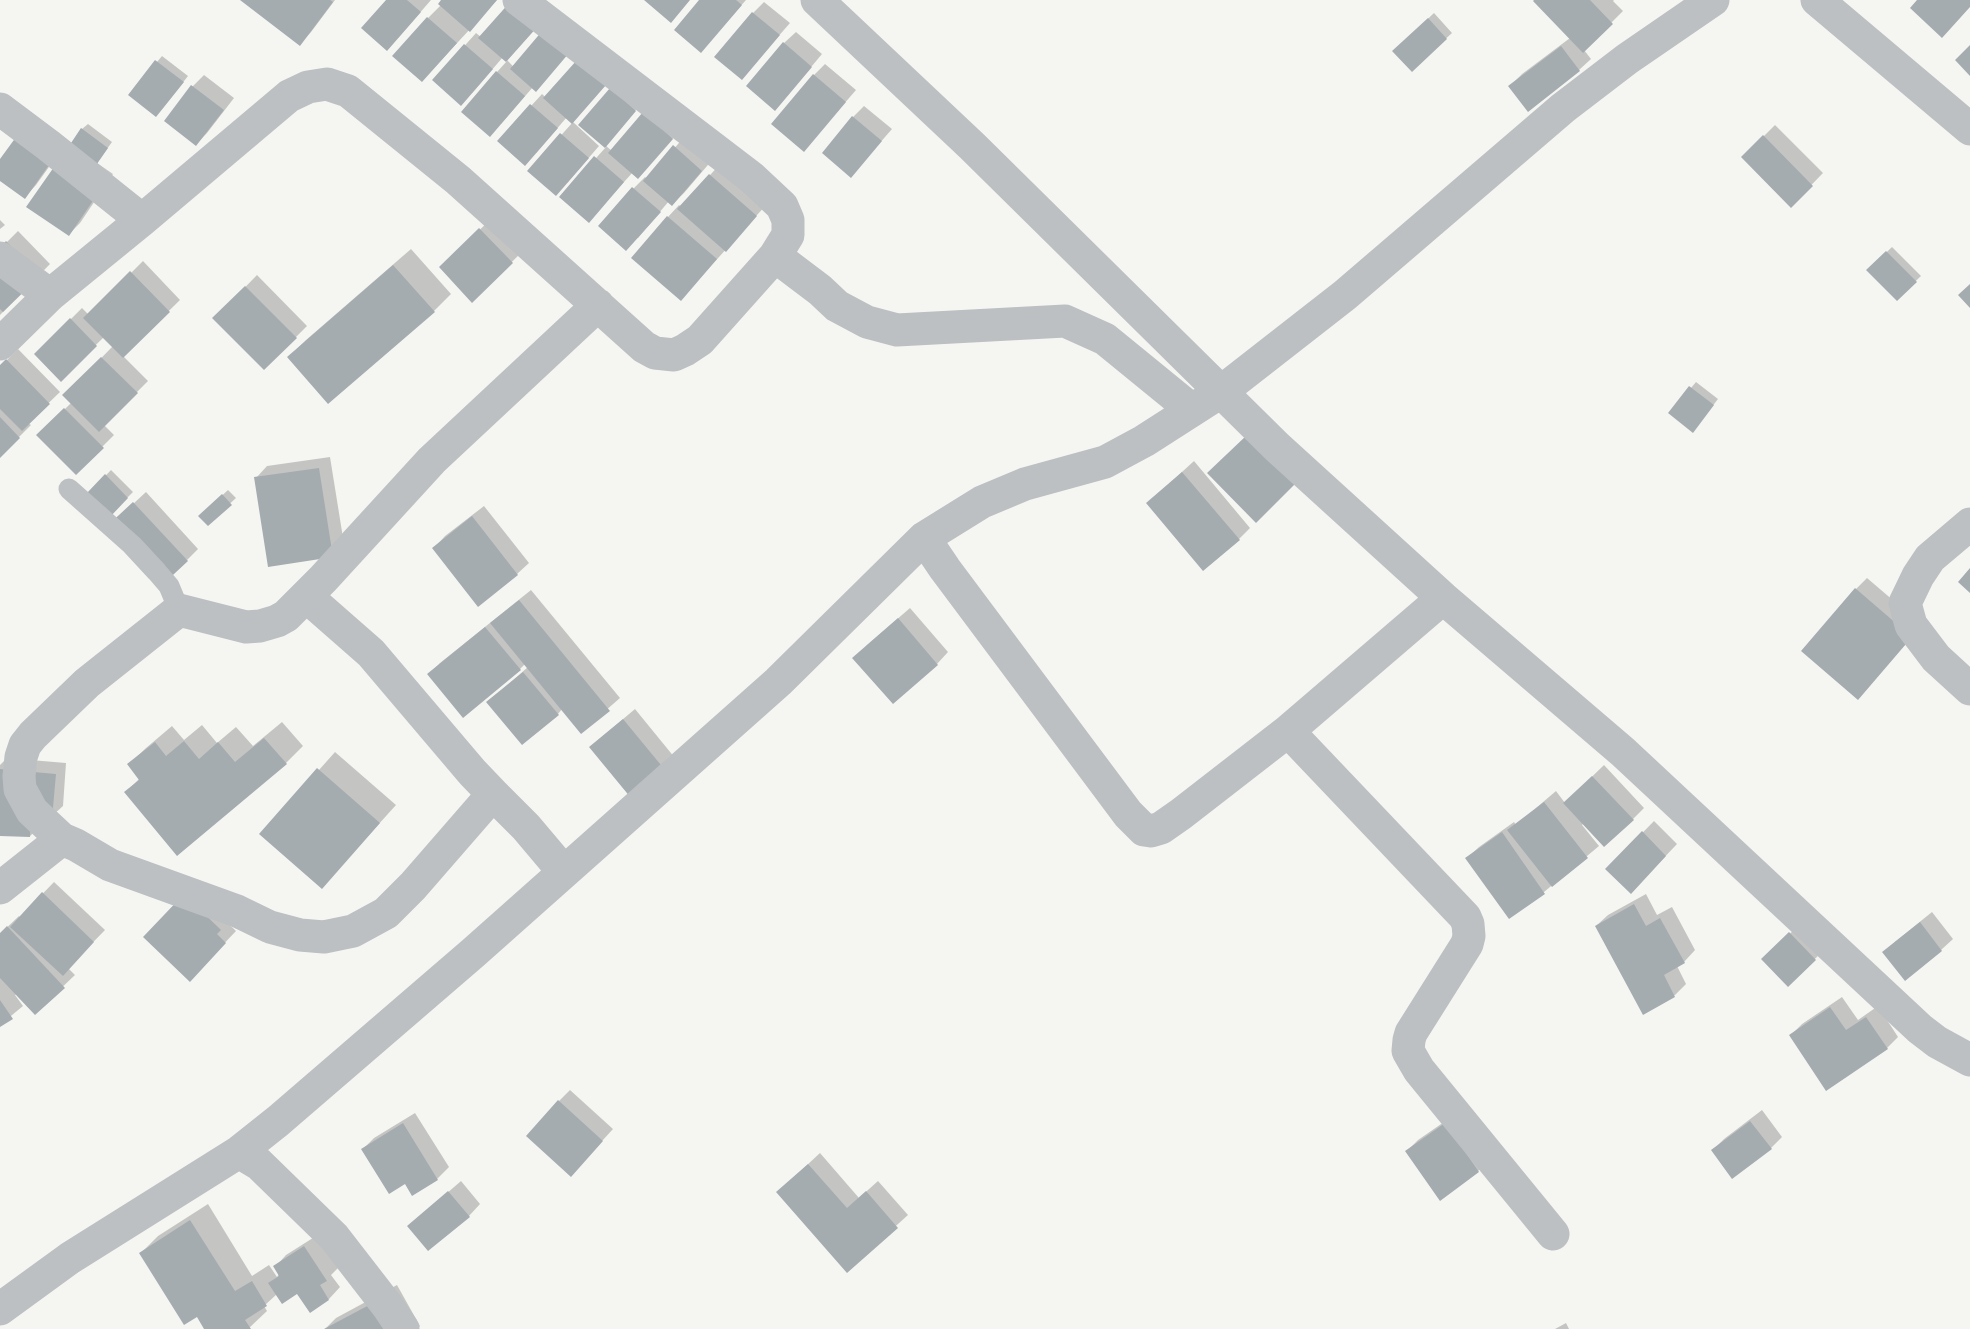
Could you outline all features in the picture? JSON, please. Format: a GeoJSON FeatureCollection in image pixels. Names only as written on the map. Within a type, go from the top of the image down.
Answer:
{"type":"FeatureCollection","features":[{"type":"Feature","properties":{"kind":"street"},"geometry":{"type":"LineString","coordinates":[[0,344],[50,295],[289,96],[308,87],[327,84],[348,91],[458,180],[644,347],[655,353],[674,355],[685,350],[700,340],[776,256],[788,235],[788,220],[782,206],[752,177],[519,0]]}},
{"type":"Feature","properties":{"kind":"street"},"geometry":{"type":"LineString","coordinates":[[817,0],[972,146],[1277,447],[1443,598],[1623,752],[1920,1029],[1937,1042],[1970,1060]]}},
{"type":"Feature","properties":{"kind":"street"},"geometry":{"type":"LineString","coordinates":[[0,1309],[70,1258],[239,1152],[278,1121],[465,960],[778,682],[924,538],[982,502],[1025,484],[1104,462],[1144,441],[1222,391],[1345,295],[1572,101],[1627,58],[1713,0]]}},
{"type":"Feature","properties":{"kind":"street"},"geometry":{"type":"LineString","coordinates":[[1818,0],[1970,129]]}},
{"type":"Feature","properties":{"kind":"street"},"geometry":{"type":"LineString","coordinates":[[0,109],[142,220]]}},
{"type":"Feature","properties":{"kind":"street"},"geometry":{"type":"LineString","coordinates":[[776,256],[837,306],[867,322],[897,330],[1065,321],[1105,339],[1192,410]]}},
{"type":"Feature","properties":{"kind":"street"},"geometry":{"type":"LineString","coordinates":[[0,258],[50,295]]}},
{"type":"Feature","properties":{"kind":"street"},"geometry":{"type":"LineString","coordinates":[[493,794],[413,886],[386,913],[352,931],[324,937],[300,935],[270,927],[237,911],[110,865],[62,839],[32,812],[20,789],[19,776],[25,745],[33,735],[87,683],[179,610],[246,627],[277,621],[286,615],[432,460],[598,305]]}},
{"type":"Feature","properties":{"kind":"street"},"geometry":{"type":"LineString","coordinates":[[1970,524],[1930,558],[1905,603],[1911,626],[1936,658],[1970,689]]}},
{"type":"Feature","properties":{"kind":"street"},"geometry":{"type":"LineString","coordinates":[[924,538],[945,570],[1128,814],[1144,830],[1151,831],[1161,828],[1288,732],[1443,598]]}},
{"type":"Feature","properties":{"kind":"street"},"geometry":{"type":"LineString","coordinates":[[306,596],[371,653],[472,772],[514,814],[564,872]]}},
{"type":"Feature","properties":{"kind":"street"},"geometry":{"type":"LineString","coordinates":[[1288,732],[1465,917],[1469,936],[1467,944],[1411,1033],[1408,1040],[1408,1052],[1419,1070],[1553,1234]]}},
{"type":"Feature","properties":{"kind":"street"},"geometry":{"type":"LineString","coordinates":[[0,888],[62,839]]}},
{"type":"Feature","properties":{"kind":"street"},"geometry":{"type":"LineString","coordinates":[[239,1152],[259,1164],[334,1237],[403,1329]]}},
{"type":"Feature","properties":{"kind":"lane"},"geometry":{"type":"LineString","coordinates":[[69,489],[132,545],[158,572],[169,586],[179,610]]}},
{"type":"Feature","properties":{"kind":"building"},"geometry":{"type":"Polygon","coordinates":[[[240,0],[330,0],[333,2],[300,46],[240,0]]]}},
{"type":"Feature","properties":{"kind":"building"},"geometry":{"type":"Polygon","coordinates":[[[386,0],[407,0],[421,12],[387,51],[361,28],[386,0]]]}},
{"type":"Feature","properties":{"kind":"building"},"geometry":{"type":"Polygon","coordinates":[[[441,0],[497,0],[470,32],[438,4],[441,0]]]}},
{"type":"Feature","properties":{"kind":"building"},"geometry":{"type":"Polygon","coordinates":[[[644,0],[690,0],[671,23],[644,0]]]}},
{"type":"Feature","properties":{"kind":"building"},"geometry":{"type":"Polygon","coordinates":[[[699,0],[736,0],[742,5],[701,53],[674,30],[699,0]]]}},
{"type":"Feature","properties":{"kind":"building"},"geometry":{"type":"Polygon","coordinates":[[[1534,0],[1590,0],[1613,24],[1583,53],[1534,0]]]}},
{"type":"Feature","properties":{"kind":"building"},"geometry":{"type":"Polygon","coordinates":[[[1917,0],[1970,0],[1970,7],[1942,38],[1910,8],[1917,0]]]}},
{"type":"Feature","properties":{"kind":"building"},"geometry":{"type":"Polygon","coordinates":[[[511,1],[539,25],[506,62],[478,38],[511,1]]]}},
{"type":"Feature","properties":{"kind":"building"},"geometry":{"type":"Polygon","coordinates":[[[752,12],[780,35],[742,80],[714,57],[752,12]]]}},
{"type":"Feature","properties":{"kind":"building"},"geometry":{"type":"Polygon","coordinates":[[[427,17],[457,43],[422,82],[392,56],[427,17]]]}},
{"type":"Feature","properties":{"kind":"building"},"geometry":{"type":"Polygon","coordinates":[[[1428,18],[1447,39],[1412,72],[1392,51],[1428,18]]]}},
{"type":"Feature","properties":{"kind":"building"},"geometry":{"type":"Polygon","coordinates":[[[543,30],[569,53],[536,92],[510,69],[543,30]]]}},
{"type":"Feature","properties":{"kind":"building"},"geometry":{"type":"Polygon","coordinates":[[[783,42],[812,67],[775,111],[746,86],[783,42]]]}},
{"type":"Feature","properties":{"kind":"building"},"geometry":{"type":"Polygon","coordinates":[[[464,44],[493,69],[461,106],[432,80],[464,44]]]}},
{"type":"Feature","properties":{"kind":"building"},"geometry":{"type":"Polygon","coordinates":[[[1970,45],[1970,76],[1955,60],[1970,45]]]}},
{"type":"Feature","properties":{"kind":"building"},"geometry":{"type":"Polygon","coordinates":[[[1561,46],[1580,71],[1528,112],[1508,86],[1561,46]]]}},
{"type":"Feature","properties":{"kind":"building"},"geometry":{"type":"Polygon","coordinates":[[[155,60],[184,82],[156,117],[128,95],[155,60]]]}},
{"type":"Feature","properties":{"kind":"building"},"geometry":{"type":"Polygon","coordinates":[[[577,60],[606,85],[572,124],[543,98],[577,60]]]}},
{"type":"Feature","properties":{"kind":"building"},"geometry":{"type":"Polygon","coordinates":[[[496,71],[525,96],[490,137],[461,112],[496,71]]]}},
{"type":"Feature","properties":{"kind":"building"},"geometry":{"type":"Polygon","coordinates":[[[813,74],[846,102],[804,152],[771,124],[813,74]]]}},
{"type":"Feature","properties":{"kind":"building"},"geometry":{"type":"Polygon","coordinates":[[[191,85],[224,110],[196,146],[164,121],[191,85]]]}},
{"type":"Feature","properties":{"kind":"building"},"geometry":{"type":"Polygon","coordinates":[[[610,88],[636,111],[605,148],[578,125],[610,88]]]}},
{"type":"Feature","properties":{"kind":"building"},"geometry":{"type":"Polygon","coordinates":[[[530,104],[558,128],[525,166],[497,141],[530,104]]]}},
{"type":"Feature","properties":{"kind":"building"},"geometry":{"type":"Polygon","coordinates":[[[643,112],[673,139],[638,179],[608,153],[643,112]]]}},
{"type":"Feature","properties":{"kind":"building"},"geometry":{"type":"Polygon","coordinates":[[[852,116],[882,141],[851,178],[822,153],[852,116]]]}},
{"type":"Feature","properties":{"kind":"building"},"geometry":{"type":"Polygon","coordinates":[[[81,128],[108,148],[92,171],[65,152],[81,128]]]}},
{"type":"Feature","properties":{"kind":"building"},"geometry":{"type":"Polygon","coordinates":[[[19,133],[54,158],[25,199],[0,181],[0,159],[19,133]]]}},
{"type":"Feature","properties":{"kind":"building"},"geometry":{"type":"Polygon","coordinates":[[[560,133],[589,158],[556,196],[527,171],[560,133]]]}},
{"type":"Feature","properties":{"kind":"building"},"geometry":{"type":"Polygon","coordinates":[[[1763,135],[1813,186],[1791,208],[1741,157],[1763,135]]]}},
{"type":"Feature","properties":{"kind":"building"},"geometry":{"type":"Polygon","coordinates":[[[673,145],[702,171],[672,206],[643,181],[673,145]]]}},
{"type":"Feature","properties":{"kind":"building"},"geometry":{"type":"Polygon","coordinates":[[[594,156],[624,182],[589,223],[559,197],[594,156]]]}},
{"type":"Feature","properties":{"kind":"building"},"geometry":{"type":"Polygon","coordinates":[[[61,157],[103,186],[69,236],[26,207],[61,157]]]}},
{"type":"Feature","properties":{"kind":"building"},"geometry":{"type":"Polygon","coordinates":[[[709,174],[757,216],[726,252],[677,209],[709,174]]]}},
{"type":"Feature","properties":{"kind":"building"},"geometry":{"type":"Polygon","coordinates":[[[632,187],[661,212],[626,251],[598,226],[632,187]]]}},
{"type":"Feature","properties":{"kind":"building"},"geometry":{"type":"Polygon","coordinates":[[[667,216],[717,259],[681,301],[631,258],[667,216]]]}},
{"type":"Feature","properties":{"kind":"building"},"geometry":{"type":"Polygon","coordinates":[[[479,228],[513,263],[472,303],[439,267],[479,228]]]}},
{"type":"Feature","properties":{"kind":"building"},"geometry":{"type":"Polygon","coordinates":[[[6,241],[40,276],[3,312],[0,309],[0,247],[6,241]]]}},
{"type":"Feature","properties":{"kind":"building"},"geometry":{"type":"Polygon","coordinates":[[[1886,251],[1917,282],[1897,301],[1866,270],[1886,251]]]}},
{"type":"Feature","properties":{"kind":"building"},"geometry":{"type":"Polygon","coordinates":[[[393,265],[435,312],[328,404],[287,357],[393,265]]]}},
{"type":"Feature","properties":{"kind":"building"},"geometry":{"type":"Polygon","coordinates":[[[130,271],[170,312],[123,358],[83,318],[130,271]]]}},
{"type":"Feature","properties":{"kind":"building"},"geometry":{"type":"Polygon","coordinates":[[[1970,284],[1970,308],[1958,295],[1970,284]]]}},
{"type":"Feature","properties":{"kind":"building"},"geometry":{"type":"Polygon","coordinates":[[[245,286],[297,338],[264,370],[212,318],[245,286]]]}},
{"type":"Feature","properties":{"kind":"building"},"geometry":{"type":"Polygon","coordinates":[[[70,318],[97,346],[61,382],[34,354],[70,318]]]}},
{"type":"Feature","properties":{"kind":"building"},"geometry":{"type":"Polygon","coordinates":[[[101,357],[138,393],[99,432],[62,395],[101,357]]]}},
{"type":"Feature","properties":{"kind":"building"},"geometry":{"type":"Polygon","coordinates":[[[6,359],[50,404],[22,431],[0,409],[0,365],[6,359]]]}},
{"type":"Feature","properties":{"kind":"building"},"geometry":{"type":"Polygon","coordinates":[[[1689,386],[1714,405],[1693,433],[1668,413],[1689,386]]]}},
{"type":"Feature","properties":{"kind":"building"},"geometry":{"type":"Polygon","coordinates":[[[64,408],[104,448],[76,475],[36,435],[64,408]]]}},
{"type":"Feature","properties":{"kind":"building"},"geometry":{"type":"Polygon","coordinates":[[[0,417],[20,438],[0,458],[0,417]]]}},
{"type":"Feature","properties":{"kind":"building"},"geometry":{"type":"Polygon","coordinates":[[[1247,435],[1295,484],[1256,523],[1207,473],[1247,435]]]}},
{"type":"Feature","properties":{"kind":"building"},"geometry":{"type":"Polygon","coordinates":[[[319,468],[333,557],[268,567],[254,477],[319,468]]]}},
{"type":"Feature","properties":{"kind":"building"},"geometry":{"type":"Polygon","coordinates":[[[1182,472],[1240,540],[1203,571],[1146,503],[1182,472]]]}},
{"type":"Feature","properties":{"kind":"building"},"geometry":{"type":"Polygon","coordinates":[[[105,474],[128,498],[110,517],[87,493],[105,474]]]}},
{"type":"Feature","properties":{"kind":"building"},"geometry":{"type":"Polygon","coordinates":[[[222,494],[232,505],[208,526],[198,516],[222,494]]]}},
{"type":"Feature","properties":{"kind":"building"},"geometry":{"type":"Polygon","coordinates":[[[133,502],[188,561],[160,587],[105,528],[133,502]]]}},
{"type":"Feature","properties":{"kind":"building"},"geometry":{"type":"Polygon","coordinates":[[[472,516],[518,575],[478,607],[432,548],[472,516]]]}},
{"type":"Feature","properties":{"kind":"building"},"geometry":{"type":"Polygon","coordinates":[[[1970,568],[1970,593],[1958,582],[1970,568]]]}},
{"type":"Feature","properties":{"kind":"building"},"geometry":{"type":"Polygon","coordinates":[[[1855,588],[1912,637],[1858,700],[1801,651],[1855,588]]]}},
{"type":"Feature","properties":{"kind":"building"},"geometry":{"type":"Polygon","coordinates":[[[519,600],[610,711],[581,734],[490,623],[519,600]]]}},
{"type":"Feature","properties":{"kind":"building"},"geometry":{"type":"Polygon","coordinates":[[[898,618],[938,665],[893,704],[852,658],[898,618]]]}},
{"type":"Feature","properties":{"kind":"building"},"geometry":{"type":"Polygon","coordinates":[[[485,627],[521,670],[463,718],[427,674],[485,627]]]}},
{"type":"Feature","properties":{"kind":"building"},"geometry":{"type":"Polygon","coordinates":[[[523,672],[559,715],[522,745],[486,702],[523,672]]]}},
{"type":"Feature","properties":{"kind":"building"},"geometry":{"type":"Polygon","coordinates":[[[623,719],[665,770],[631,798],[589,747],[623,719]]]}},
{"type":"Feature","properties":{"kind":"building"},"geometry":{"type":"Polygon","coordinates":[[[264,738],[287,764],[177,856],[124,792],[139,780],[127,764],[155,742],[166,756],[184,741],[199,759],[218,742],[235,762],[264,738]]]}},
{"type":"Feature","properties":{"kind":"building"},"geometry":{"type":"Polygon","coordinates":[[[317,768],[380,823],[322,889],[259,834],[317,768]]]}},
{"type":"Feature","properties":{"kind":"building"},"geometry":{"type":"Polygon","coordinates":[[[0,769],[56,774],[52,819],[31,817],[30,837],[0,836],[0,769]]]}},
{"type":"Feature","properties":{"kind":"building"},"geometry":{"type":"Polygon","coordinates":[[[1592,776],[1634,820],[1604,847],[1563,803],[1592,776]]]}},
{"type":"Feature","properties":{"kind":"building"},"geometry":{"type":"Polygon","coordinates":[[[1544,802],[1588,858],[1552,887],[1507,830],[1544,802]]]}},
{"type":"Feature","properties":{"kind":"building"},"geometry":{"type":"Polygon","coordinates":[[[1642,831],[1666,856],[1631,894],[1605,869],[1642,831]]]}},
{"type":"Feature","properties":{"kind":"building"},"geometry":{"type":"Polygon","coordinates":[[[1502,832],[1545,894],[1509,919],[1465,858],[1502,832]]]}},
{"type":"Feature","properties":{"kind":"building"},"geometry":{"type":"Polygon","coordinates":[[[42,892],[94,942],[63,976],[10,927],[42,892]]]}},
{"type":"Feature","properties":{"kind":"building"},"geometry":{"type":"Polygon","coordinates":[[[184,894],[221,930],[217,934],[226,943],[190,982],[143,937],[184,894]]]}},
{"type":"Feature","properties":{"kind":"building"},"geometry":{"type":"Polygon","coordinates":[[[1634,904],[1646,926],[1660,918],[1685,963],[1664,975],[1675,997],[1643,1015],[1595,926],[1634,904]]]}},
{"type":"Feature","properties":{"kind":"building"},"geometry":{"type":"Polygon","coordinates":[[[1920,922],[1942,951],[1905,981],[1882,952],[1920,922]]]}},
{"type":"Feature","properties":{"kind":"building"},"geometry":{"type":"Polygon","coordinates":[[[7,926],[65,988],[35,1015],[0,978],[0,933],[7,926]]]}},
{"type":"Feature","properties":{"kind":"building"},"geometry":{"type":"Polygon","coordinates":[[[1789,932],[1816,960],[1788,987],[1761,959],[1789,932]]]}},
{"type":"Feature","properties":{"kind":"building"},"geometry":{"type":"Polygon","coordinates":[[[0,1000],[13,1019],[0,1027],[0,1000]]]}},
{"type":"Feature","properties":{"kind":"building"},"geometry":{"type":"Polygon","coordinates":[[[1830,1007],[1846,1030],[1866,1017],[1888,1049],[1826,1091],[1789,1035],[1830,1007]]]}},
{"type":"Feature","properties":{"kind":"building"},"geometry":{"type":"Polygon","coordinates":[[[558,1100],[603,1141],[571,1177],[526,1136],[558,1100]]]}},
{"type":"Feature","properties":{"kind":"building"},"geometry":{"type":"Polygon","coordinates":[[[1750,1121],[1772,1149],[1732,1179],[1711,1150],[1750,1121]]]}},
{"type":"Feature","properties":{"kind":"building"},"geometry":{"type":"Polygon","coordinates":[[[403,1123],[438,1180],[412,1196],[405,1184],[389,1194],[361,1149],[403,1123]]]}},
{"type":"Feature","properties":{"kind":"building"},"geometry":{"type":"Polygon","coordinates":[[[1445,1123],[1479,1172],[1440,1201],[1405,1151],[1445,1123]]]}},
{"type":"Feature","properties":{"kind":"building"},"geometry":{"type":"Polygon","coordinates":[[[808,1164],[847,1208],[866,1191],[898,1228],[847,1273],[776,1192],[808,1164]]]}},
{"type":"Feature","properties":{"kind":"building"},"geometry":{"type":"Polygon","coordinates":[[[448,1191],[470,1217],[428,1251],[407,1226],[448,1191]]]}},
{"type":"Feature","properties":{"kind":"building"},"geometry":{"type":"Polygon","coordinates":[[[190,1220],[235,1291],[252,1281],[267,1306],[245,1320],[251,1329],[204,1329],[197,1317],[184,1325],[139,1253],[190,1220]]]}},
{"type":"Feature","properties":{"kind":"building"},"geometry":{"type":"Polygon","coordinates":[[[304,1246],[327,1281],[320,1285],[329,1300],[310,1313],[297,1294],[282,1304],[268,1283],[279,1276],[273,1266],[304,1246]]]}},
{"type":"Feature","properties":{"kind":"building"},"geometry":{"type":"Polygon","coordinates":[[[386,1296],[404,1329],[324,1329],[386,1296]]]}}]}
